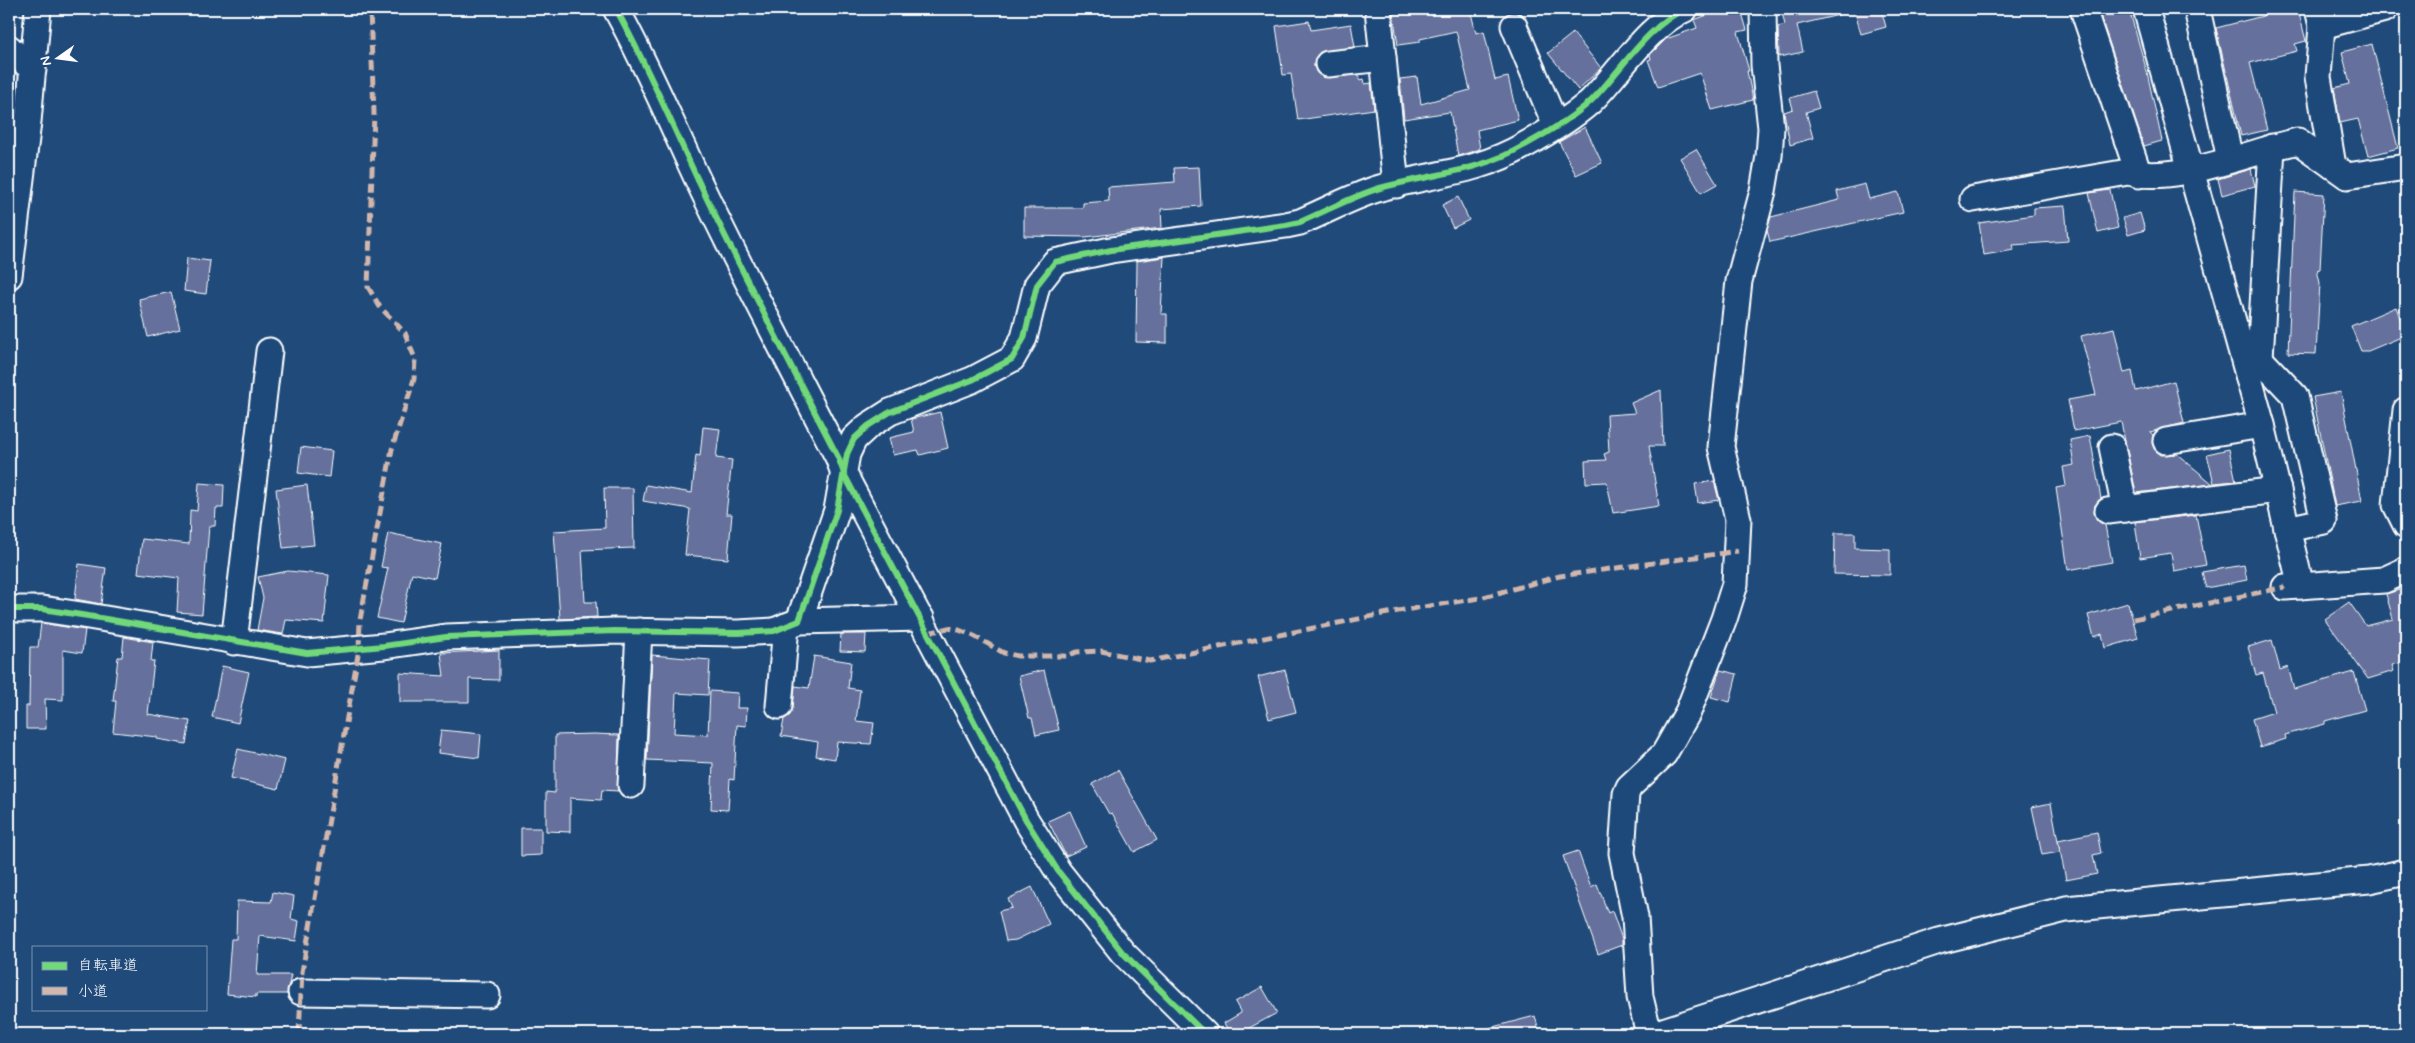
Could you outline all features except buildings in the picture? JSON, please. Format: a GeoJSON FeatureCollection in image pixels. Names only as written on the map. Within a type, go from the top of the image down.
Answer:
{"type":"FeatureCollection","features":[{"type":"Feature","properties":{"kind":"street"},"geometry":{"type":"LineString","coordinates":[[10,261],[33,70],[38,9]]}},
{"type":"Feature","properties":{"kind":"street"},"geometry":{"type":"LineString","coordinates":[[616,9],[635,42],[696,177],[758,303],[838,457],[845,476],[1026,820],[1058,871],[1123,953],[1205,1034]]}},
{"type":"Feature","properties":{"kind":"street"},"geometry":{"type":"LineString","coordinates":[[1378,9],[1396,185]]}},
{"type":"Feature","properties":{"kind":"street"},"geometry":{"type":"LineString","coordinates":[[779,706],[793,624],[837,510],[845,476],[847,454],[854,439],[868,426],[890,412],[972,380],[1012,359],[1024,338],[1037,285],[1055,262],[1111,250],[1300,222],[1378,189],[1473,169],[1489,163],[1524,146],[1556,126],[1590,101],[1663,22],[1685,9]]}},
{"type":"Feature","properties":{"kind":"street"},"geometry":{"type":"LineString","coordinates":[[1649,1034],[1640,997],[1635,917],[1622,853],[1626,794],[1630,787],[1664,754],[1688,712],[1724,619],[1735,584],[1738,519],[1721,447],[1738,281],[1763,190],[1770,156],[1771,128],[1764,64],[1763,9]]}},
{"type":"Feature","properties":{"kind":"street"},"geometry":{"type":"LineString","coordinates":[[2083,9],[2139,175]]}},
{"type":"Feature","properties":{"kind":"street"},"geometry":{"type":"LineString","coordinates":[[2146,9],[2191,170],[2254,369],[2262,425],[2288,529],[2293,587],[2384,580],[2406,570]]}},
{"type":"Feature","properties":{"kind":"street"},"geometry":{"type":"LineString","coordinates":[[2196,9],[2230,159]]}},
{"type":"Feature","properties":{"kind":"street"},"geometry":{"type":"LineString","coordinates":[[2333,166],[2318,78],[2320,17],[2385,9]]}},
{"type":"Feature","properties":{"kind":"street"},"geometry":{"type":"LineString","coordinates":[[1514,26],[1556,126]]}},
{"type":"Feature","properties":{"kind":"street"},"geometry":{"type":"LineString","coordinates":[[9,48],[33,70]]}},
{"type":"Feature","properties":{"kind":"street"},"geometry":{"type":"LineString","coordinates":[[1328,64],[1383,58]]}},
{"type":"Feature","properties":{"kind":"street"},"geometry":{"type":"LineString","coordinates":[[1973,199],[2128,172],[2139,175],[2191,170],[2298,141],[2347,176],[2406,167]]}},
{"type":"Feature","properties":{"kind":"street"},"geometry":{"type":"LineString","coordinates":[[2254,369],[2272,147]]}},
{"type":"Feature","properties":{"kind":"street"},"geometry":{"type":"LineString","coordinates":[[234,642],[269,351]]}},
{"type":"Feature","properties":{"kind":"street"},"geometry":{"type":"LineString","coordinates":[[2254,369],[2295,396],[2324,521],[2288,529]]}},
{"type":"Feature","properties":{"kind":"street"},"geometry":{"type":"LineString","coordinates":[[2406,410],[2396,505],[2406,526]]}},
{"type":"Feature","properties":{"kind":"street"},"geometry":{"type":"LineString","coordinates":[[2166,441],[2262,425]]}},
{"type":"Feature","properties":{"kind":"street"},"geometry":{"type":"LineString","coordinates":[[2112,447],[2116,510],[2278,490]]}},
{"type":"Feature","properties":{"kind":"street"},"geometry":{"type":"LineString","coordinates":[[9,609],[42,610],[88,616],[307,654],[446,637],[639,631],[738,633],[774,631],[793,624],[921,618]]}},
{"type":"Feature","properties":{"kind":"street"},"geometry":{"type":"LineString","coordinates":[[631,785],[639,631]]}},
{"type":"Feature","properties":{"kind":"street"},"geometry":{"type":"LineString","coordinates":[[1654,1034],[1939,941],[2066,909],[2369,880],[2406,872]]}},
{"type":"Feature","properties":{"kind":"street"},"geometry":{"type":"LineString","coordinates":[[301,992],[487,996]]}},
{"type":"Feature","properties":{"kind":"marked path"},"geometry":{"type":"LineString","coordinates":[[299,1034],[302,972],[359,649],[360,620],[392,449],[414,379],[415,359],[405,333],[380,307],[368,287],[374,113],[370,9]]}},
{"type":"Feature","properties":{"kind":"marked path"},"geometry":{"type":"LineString","coordinates":[[928,633],[948,628],[959,630],[1004,653],[1018,656],[1067,656],[1077,652],[1101,651],[1150,661],[1398,611],[1480,598],[1560,576],[1738,551]]}},
{"type":"Feature","properties":{"kind":"marked path"},"geometry":{"type":"LineString","coordinates":[[2134,619],[2285,587]]}},
{"type":"Feature","properties":{"kind":"cycle path"},"geometry":{"type":"LineString","coordinates":[[616,9],[648,71],[730,247],[838,457],[845,476],[1026,820],[1058,871],[1123,953],[1205,1034]]}},
{"type":"Feature","properties":{"kind":"cycle path"},"geometry":{"type":"LineString","coordinates":[[9,609],[42,609],[307,653],[384,646],[446,637],[615,631],[738,633],[774,631],[799,621],[837,510],[847,454],[854,439],[868,426],[890,412],[972,380],[1012,359],[1024,338],[1037,285],[1055,262],[1111,250],[1300,222],[1370,191],[1489,162],[1542,135],[1584,107],[1647,37],[1672,16],[1685,9]]}}]}
